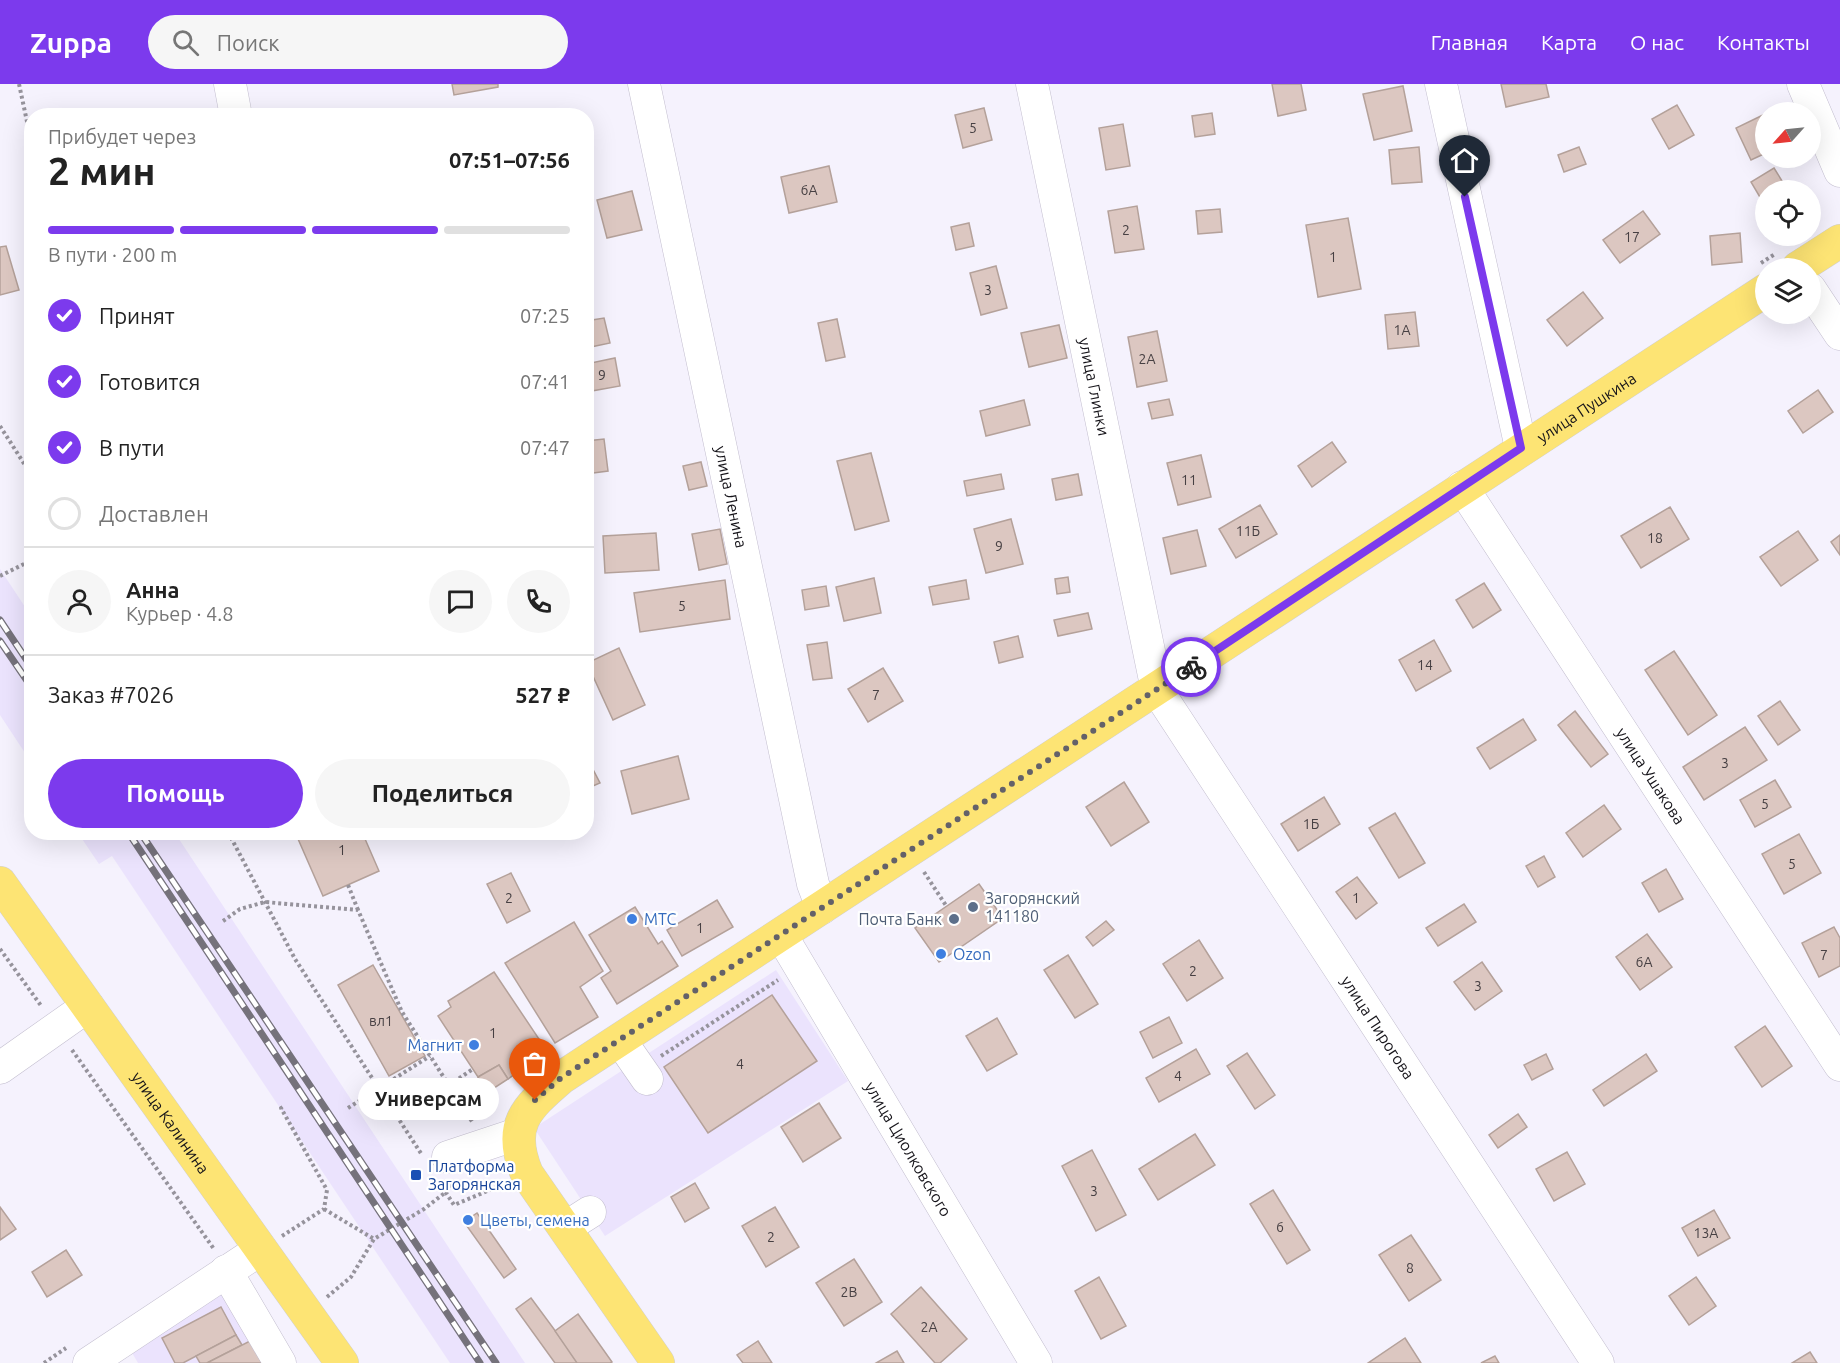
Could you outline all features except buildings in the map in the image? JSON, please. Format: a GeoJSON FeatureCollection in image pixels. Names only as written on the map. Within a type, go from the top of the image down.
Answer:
{"type":"FeatureCollection","features":[{"type":"Feature","properties":{"kind":"main road"},"geometry":{"type":"LineString","coordinates":[[1814,258],[1840,241]]}},
{"type":"Feature","properties":{"kind":"main road","name":"улица Пушкина"},"geometry":{"type":"LineString","coordinates":[[517,1134],[522,1120],[535,1100],[561,1078],[1755,297]]}},
{"type":"Feature","properties":{"kind":"main road","name":"улица Калинина"},"geometry":{"type":"LineString","coordinates":[[0,883],[307,1314],[332,1360]]}},
{"type":"Feature","properties":{"kind":"main road"},"geometry":{"type":"LineString","coordinates":[[517,1134],[519,1155],[527,1174],[578,1220],[658,1363]]}},
{"type":"Feature","properties":{"kind":"street"},"geometry":{"type":"LineString","coordinates":[[230,84],[234,108]]}},
{"type":"Feature","properties":{"kind":"street","name":"улица Ленина"},"geometry":{"type":"LineString","coordinates":[[644,84],[768,681],[813,884],[822,908]]}},
{"type":"Feature","properties":{"kind":"street","name":"улица Глинки"},"geometry":{"type":"LineString","coordinates":[[1032,84],[1157,690]]}},
{"type":"Feature","properties":{"kind":"street"},"geometry":{"type":"LineString","coordinates":[[1441,84],[1521,448]]}},
{"type":"Feature","properties":{"kind":"street"},"geometry":{"type":"LineString","coordinates":[[1803,84],[1840,171]]}},
{"type":"Feature","properties":{"kind":"street"},"geometry":{"type":"LineString","coordinates":[[1821,306],[1840,334]]}},
{"type":"Feature","properties":{"kind":"street","name":"улица Ушакова"},"geometry":{"type":"LineString","coordinates":[[1462,487],[1840,1065]]}},
{"type":"Feature","properties":{"kind":"street","name":"улица Пирогова"},"geometry":{"type":"LineString","coordinates":[[1157,690],[1598,1363]]}},
{"type":"Feature","properties":{"kind":"street","name":"улица Циолковского"},"geometry":{"type":"LineString","coordinates":[[781,935],[1036,1363]]}},
{"type":"Feature","properties":{"kind":"street"},"geometry":{"type":"LineString","coordinates":[[0,1068],[88,1006]]}},
{"type":"Feature","properties":{"kind":"street"},"geometry":{"type":"LineString","coordinates":[[621,1040],[644,1075]]}},
{"type":"Feature","properties":{"kind":"street"},"geometry":{"type":"LineString","coordinates":[[436,1165],[517,1134]]}},
{"type":"Feature","properties":{"kind":"street"},"geometry":{"type":"LineString","coordinates":[[89,1363],[261,1249]]}},
{"type":"Feature","properties":{"kind":"street"},"geometry":{"type":"LineString","coordinates":[[227,1270],[280,1363]]}},
{"type":"Feature","properties":{"kind":"path"},"geometry":{"type":"LineString","coordinates":[[19,84],[24,108]]}},
{"type":"Feature","properties":{"kind":"path"},"geometry":{"type":"LineString","coordinates":[[0,426],[24,464]]}},
{"type":"Feature","properties":{"kind":"path"},"geometry":{"type":"LineString","coordinates":[[1,574],[24,564]]}},
{"type":"Feature","properties":{"kind":"path"},"geometry":{"type":"LineString","coordinates":[[232,840],[295,959],[379,1088],[436,1165],[454,1206],[527,1174]]}},
{"type":"Feature","properties":{"kind":"path"},"geometry":{"type":"LineString","coordinates":[[920,865],[947,907]]}},
{"type":"Feature","properties":{"kind":"path"},"geometry":{"type":"LineString","coordinates":[[348,885],[402,1012],[477,1129]]}},
{"type":"Feature","properties":{"kind":"path"},"geometry":{"type":"LineString","coordinates":[[223,921],[240,909],[265,902],[358,910]]}},
{"type":"Feature","properties":{"kind":"path"},"geometry":{"type":"LineString","coordinates":[[0,949],[227,1270]]}},
{"type":"Feature","properties":{"kind":"path"},"geometry":{"type":"LineString","coordinates":[[644,1075],[800,966]]}},
{"type":"Feature","properties":{"kind":"path"},"geometry":{"type":"LineString","coordinates":[[348,1108],[430,1056]]}},
{"type":"Feature","properties":{"kind":"path"},"geometry":{"type":"LineString","coordinates":[[449,1085],[473,1069]]}},
{"type":"Feature","properties":{"kind":"path"},"geometry":{"type":"LineString","coordinates":[[459,1100],[483,1085]]}},
{"type":"Feature","properties":{"kind":"path"},"geometry":{"type":"LineString","coordinates":[[261,1249],[324,1209],[327,1190],[281,1108],[285,1106]]}},
{"type":"Feature","properties":{"kind":"path"},"geometry":{"type":"LineString","coordinates":[[324,1209],[374,1239]]}},
{"type":"Feature","properties":{"kind":"path"},"geometry":{"type":"LineString","coordinates":[[307,1314],[351,1277],[374,1239],[424,1209]]}},
{"type":"Feature","properties":{"kind":"shaded area"},"geometry":{"type":"Polygon","coordinates":[[[0,569],[24,605],[24,751],[0,715],[0,569]]]}},
{"type":"Feature","properties":{"kind":"shaded area"},"geometry":{"type":"Polygon","coordinates":[[[83,840],[180,840],[525,1363],[450,1363],[112,856],[99,864],[83,840]]]}},
{"type":"Feature","properties":{"kind":"shaded area"},"geometry":{"type":"Polygon","coordinates":[[[776,970],[848,1081],[605,1236],[534,1128],[776,970]]]}},
{"type":"Feature","properties":{"kind":"shaded area"},"geometry":{"type":"Polygon","coordinates":[[[230,1288],[273,1363],[138,1363],[128,1346],[230,1288]]]}},
{"type":"Feature","properties":{"kind":"railway"},"geometry":{"type":"LineString","coordinates":[[0,620],[24,656]]}},
{"type":"Feature","properties":{"kind":"railway"},"geometry":{"type":"LineString","coordinates":[[0,641],[24,676]]}},
{"type":"Feature","properties":{"kind":"railway"},"geometry":{"type":"LineString","coordinates":[[133,840],[480,1363]]}},
{"type":"Feature","properties":{"kind":"railway"},"geometry":{"type":"LineString","coordinates":[[145,840],[496,1363]]}},
{"type":"Feature","properties":{"kind":"way so far"},"geometry":{"type":"LineString","coordinates":[[535,1100],[561,1078],[1191,667]]}},
{"type":"Feature","properties":{"kind":"place","name":"Загорянский 141180"},"geometry":{"type":"Point","coordinates":[973,907]}},
{"type":"Feature","properties":{"kind":"place","name":"МТС"},"geometry":{"type":"Point","coordinates":[632,919]}},
{"type":"Feature","properties":{"kind":"place","name":"Почта Банк"},"geometry":{"type":"Point","coordinates":[954,919]}},
{"type":"Feature","properties":{"kind":"place","name":"Ozon"},"geometry":{"type":"Point","coordinates":[941,954]}},
{"type":"Feature","properties":{"kind":"place","name":"Магнит"},"geometry":{"type":"Point","coordinates":[474,1045]}},
{"type":"Feature","properties":{"kind":"place","name":"Универсам"},"geometry":{"type":"Point","coordinates":[535,1100]}},
{"type":"Feature","properties":{"kind":"place","name":"Платформа Загорянская"},"geometry":{"type":"Point","coordinates":[416,1175]}},
{"type":"Feature","properties":{"kind":"place","name":"Цветы, семена"},"geometry":{"type":"Point","coordinates":[468,1220]}},
{"type":"Feature","properties":{"kind":"route"},"geometry":{"type":"LineString","coordinates":[[1191,667],[1521,448],[1465,197]]}}]}
